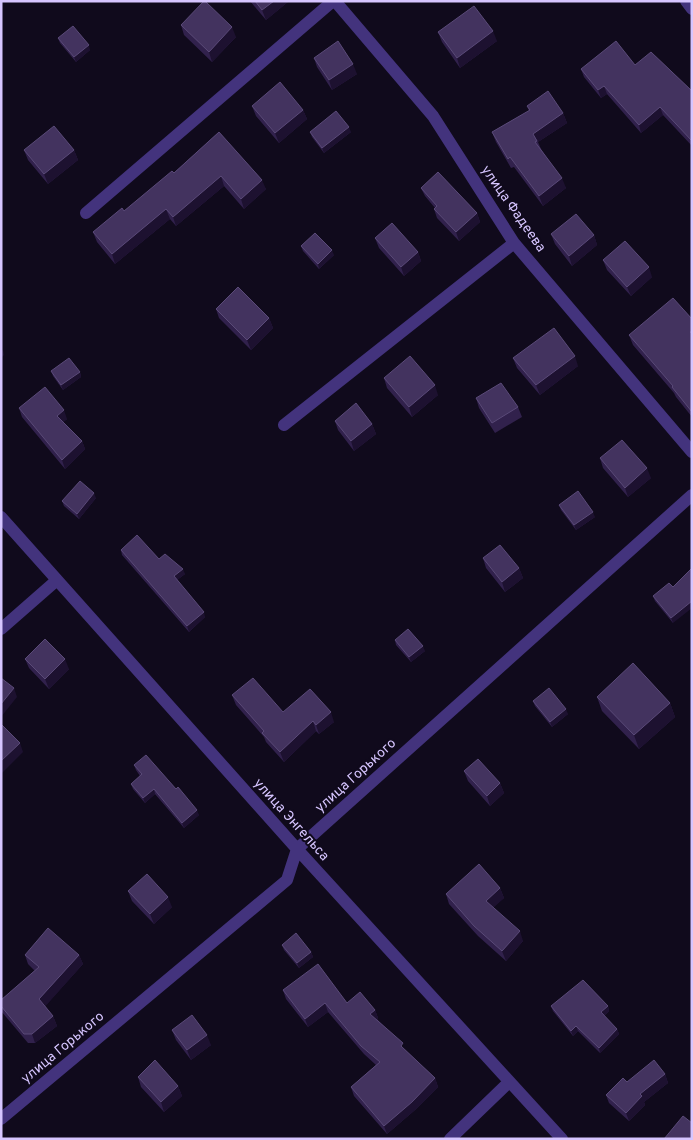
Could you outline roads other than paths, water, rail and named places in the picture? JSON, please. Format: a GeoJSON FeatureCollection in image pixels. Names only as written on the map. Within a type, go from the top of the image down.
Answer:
{"type":"FeatureCollection","features":[{"type":"Feature","properties":{"kind":"street"},"geometry":{"type":"LineString","coordinates":[[86,213],[334,1]]}},
{"type":"Feature","properties":{"kind":"street","name":"улица Фадеева"},"geometry":{"type":"LineString","coordinates":[[334,1],[433,116],[514,243],[692,452]]}},
{"type":"Feature","properties":{"kind":"street"},"geometry":{"type":"LineString","coordinates":[[686,1],[692,9]]}},
{"type":"Feature","properties":{"kind":"street"},"geometry":{"type":"LineString","coordinates":[[284,425],[514,243]]}},
{"type":"Feature","properties":{"kind":"street","name":"улица Горького"},"geometry":{"type":"LineString","coordinates":[[1,1119],[287,880],[297,850],[692,495]]}},
{"type":"Feature","properties":{"kind":"street","name":"улица Энгельса"},"geometry":{"type":"LineString","coordinates":[[1,517],[297,850],[562,1139]]}},
{"type":"Feature","properties":{"kind":"street"},"geometry":{"type":"LineString","coordinates":[[1,629],[57,580]]}},
{"type":"Feature","properties":{"kind":"street"},"geometry":{"type":"LineString","coordinates":[[450,1139],[509,1082]]}}]}
